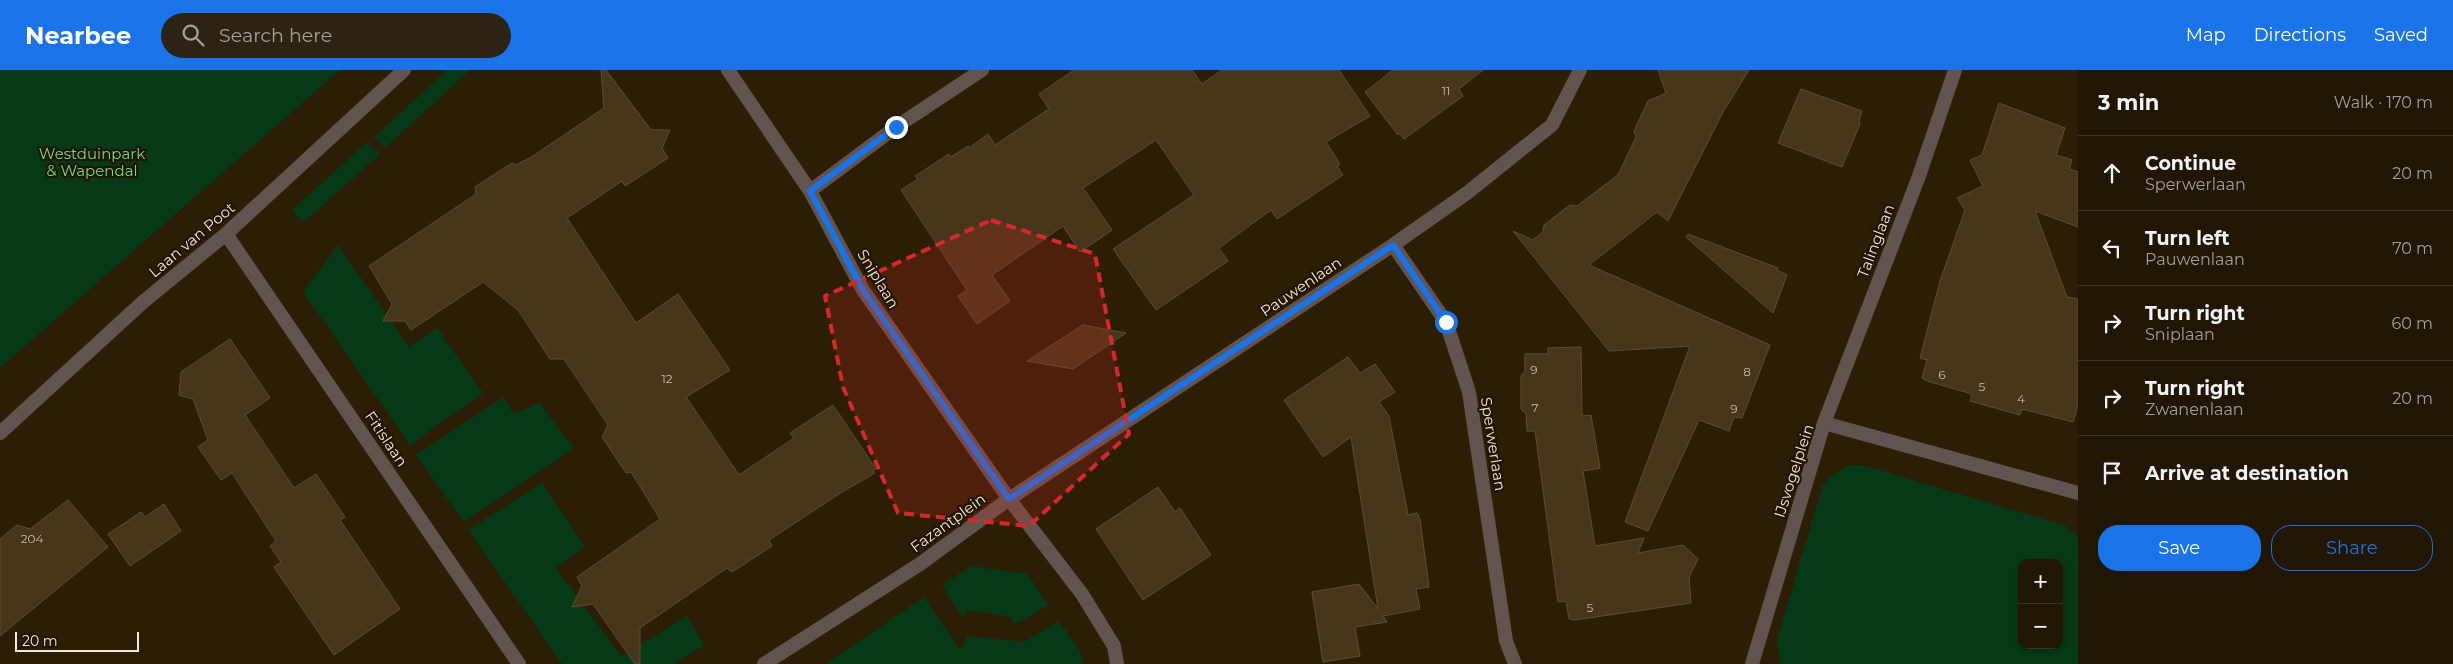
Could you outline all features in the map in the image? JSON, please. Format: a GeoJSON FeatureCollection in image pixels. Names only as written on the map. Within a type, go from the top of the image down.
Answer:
{"type":"FeatureCollection","features":[{"type":"Feature","properties":{"kind":"street","name":"Laan van Poot"},"geometry":{"type":"LineString","coordinates":[[0,434],[143,302],[226,234],[404,70]]}},
{"type":"Feature","properties":{"kind":"street","name":"Sniplaan"},"geometry":{"type":"LineString","coordinates":[[728,70],[810,191],[863,290],[1009,499]]}},
{"type":"Feature","properties":{"kind":"street"},"geometry":{"type":"LineString","coordinates":[[810,191],[896,127],[982,70]]}},
{"type":"Feature","properties":{"kind":"street","name":"Pauwenlaan"},"geometry":{"type":"LineString","coordinates":[[1009,499],[1393,245],[1467,193],[1552,125],[1580,70]]}},
{"type":"Feature","properties":{"kind":"street","name":"Talinglaan"},"geometry":{"type":"LineString","coordinates":[[1824,423],[1919,176],[1956,70]]}},
{"type":"Feature","properties":{"kind":"street","name":"Fitislaan"},"geometry":{"type":"LineString","coordinates":[[226,234],[519,664]]}},
{"type":"Feature","properties":{"kind":"street","name":"Sperwerlaan"},"geometry":{"type":"LineString","coordinates":[[1393,245],[1446,322],[1469,392],[1506,640],[1516,664]]}},
{"type":"Feature","properties":{"kind":"street","name":"IJsvogelplein"},"geometry":{"type":"LineString","coordinates":[[1752,664],[1824,423],[2078,493]]}},
{"type":"Feature","properties":{"kind":"street","name":"Fazantplein"},"geometry":{"type":"LineString","coordinates":[[764,664],[920,564],[1009,499],[1082,594],[1114,646],[1117,664]]}},
{"type":"Feature","properties":{"kind":"highlighted area"},"geometry":{"type":"Polygon","coordinates":[[[991,220],[1095,254],[1129,434],[1029,526],[898,513],[843,387],[825,296],[991,220]]]}},
{"type":"Feature","properties":{"kind":"green space","name":"Westduinpark & Wapendal"},"geometry":{"type":"Polygon","coordinates":[[[0,70],[340,70],[0,368],[0,70]]]}},
{"type":"Feature","properties":{"kind":"green space"},"geometry":{"type":"Polygon","coordinates":[[[447,70],[470,70],[385,148],[374,137],[447,70]]]}},
{"type":"Feature","properties":{"kind":"green space"},"geometry":{"type":"Polygon","coordinates":[[[367,142],[380,154],[303,223],[292,210],[367,142]]]}},
{"type":"Feature","properties":{"kind":"green space"},"geometry":{"type":"Polygon","coordinates":[[[338,245],[409,347],[437,328],[483,393],[410,445],[303,292],[338,245]]]}},
{"type":"Feature","properties":{"kind":"green space"},"geometry":{"type":"Polygon","coordinates":[[[503,397],[514,414],[539,402],[574,448],[464,522],[416,455],[503,397]]]}},
{"type":"Feature","properties":{"kind":"green space"},"geometry":{"type":"Polygon","coordinates":[[[1850,465],[1862,465],[2064,525],[2078,537],[2078,664],[1780,664],[1777,640],[1822,487],[1830,476],[1850,465]]]}},
{"type":"Feature","properties":{"kind":"green space"},"geometry":{"type":"Polygon","coordinates":[[[542,483],[585,546],[556,568],[621,656],[687,616],[704,645],[675,664],[562,664],[468,530],[542,483]]]}},
{"type":"Feature","properties":{"kind":"green space"},"geometry":{"type":"Polygon","coordinates":[[[971,566],[1028,574],[1048,605],[1020,622],[1012,622],[1012,617],[967,610],[965,615],[961,615],[942,585],[971,566]]]}},
{"type":"Feature","properties":{"kind":"green space"},"geometry":{"type":"Polygon","coordinates":[[[924,597],[960,650],[967,636],[1024,642],[1059,621],[1080,651],[1083,664],[826,664],[924,597]]]}},
{"type":"Feature","properties":{"kind":"building"},"geometry":{"type":"Polygon","coordinates":[[[601,70],[606,70],[651,130],[670,130],[662,148],[668,158],[625,186],[622,181],[567,218],[636,323],[678,294],[730,370],[686,397],[739,475],[794,438],[790,433],[833,405],[876,469],[873,470],[875,473],[842,492],[769,540],[772,546],[732,572],[727,568],[640,628],[640,664],[635,664],[593,604],[572,607],[582,586],[577,577],[660,519],[631,472],[626,473],[602,437],[608,425],[564,359],[550,359],[518,310],[483,282],[411,330],[405,321],[383,321],[392,304],[369,266],[476,194],[475,187],[512,163],[516,165],[533,156],[604,108],[601,70]]]}},
{"type":"Feature","properties":{"kind":"building"},"geometry":{"type":"Polygon","coordinates":[[[1074,70],[1192,70],[1202,84],[1222,70],[1339,70],[1370,116],[1326,142],[1340,164],[1337,166],[1343,175],[1277,219],[1271,210],[1219,248],[1228,261],[1156,310],[1113,249],[1194,195],[1156,140],[1083,188],[1112,230],[1080,252],[1063,226],[992,275],[1010,301],[977,324],[958,296],[967,290],[901,190],[918,179],[915,176],[949,154],[951,157],[968,146],[969,148],[988,134],[995,145],[1049,109],[1039,94],[1074,70]]]}},
{"type":"Feature","properties":{"kind":"building"},"geometry":{"type":"Polygon","coordinates":[[[1393,70],[1483,70],[1459,89],[1463,96],[1404,139],[1400,134],[1398,135],[1365,92],[1393,70]]]}},
{"type":"Feature","properties":{"kind":"building"},"geometry":{"type":"Polygon","coordinates":[[[1658,70],[1749,70],[1723,112],[1668,221],[1657,212],[1589,265],[1770,345],[1742,418],[1734,417],[1729,431],[1699,420],[1648,531],[1625,522],[1690,346],[1609,351],[1513,231],[1533,240],[1543,232],[1544,225],[1570,205],[1577,206],[1618,175],[1636,137],[1634,131],[1648,101],[1666,93],[1658,70]]]}},
{"type":"Feature","properties":{"kind":"building"},"geometry":{"type":"Polygon","coordinates":[[[1801,89],[1862,111],[1860,124],[1842,167],[1778,143],[1801,89]]]}},
{"type":"Feature","properties":{"kind":"building"},"geometry":{"type":"Polygon","coordinates":[[[1999,103],[2065,128],[2056,155],[2072,160],[2069,169],[2078,172],[2078,227],[2035,211],[2067,297],[2078,299],[2078,405],[2073,422],[2022,409],[2020,415],[1970,401],[1972,394],[1922,378],[1927,360],[1920,358],[1940,281],[1965,210],[1957,198],[1983,186],[1970,160],[1982,155],[1999,103]]]}},
{"type":"Feature","properties":{"kind":"building"},"geometry":{"type":"Polygon","coordinates":[[[1688,234],[1778,268],[1777,270],[1787,275],[1773,313],[1686,237],[1688,234]]]}},
{"type":"Feature","properties":{"kind":"building"},"geometry":{"type":"Polygon","coordinates":[[[1083,325],[1126,333],[1073,369],[1027,361],[1083,325]]]}},
{"type":"Feature","properties":{"kind":"building"},"geometry":{"type":"Polygon","coordinates":[[[230,339],[270,398],[245,415],[294,488],[316,474],[345,517],[340,520],[400,609],[334,655],[274,567],[281,562],[270,546],[276,541],[232,473],[221,480],[198,447],[208,440],[193,399],[179,395],[181,372],[230,339]]]}},
{"type":"Feature","properties":{"kind":"building"},"geometry":{"type":"Polygon","coordinates":[[[1581,347],[1582,416],[1591,415],[1600,468],[1583,471],[1595,546],[1644,538],[1638,553],[1683,545],[1698,559],[1689,577],[1691,603],[1575,620],[1569,619],[1566,601],[1558,602],[1535,431],[1527,431],[1526,414],[1521,409],[1521,376],[1525,371],[1525,354],[1548,354],[1548,348],[1581,347]]]}},
{"type":"Feature","properties":{"kind":"building"},"geometry":{"type":"Polygon","coordinates":[[[1348,357],[1360,373],[1375,364],[1395,392],[1379,402],[1389,416],[1408,515],[1417,513],[1420,519],[1429,587],[1416,589],[1420,609],[1383,616],[1387,622],[1355,627],[1360,656],[1323,662],[1312,592],[1359,584],[1378,609],[1351,437],[1323,457],[1284,400],[1348,357]]]}},
{"type":"Feature","properties":{"kind":"building"},"geometry":{"type":"Polygon","coordinates":[[[1158,487],[1175,512],[1180,508],[1211,555],[1143,600],[1096,529],[1158,487]]]}},
{"type":"Feature","properties":{"kind":"building"},"geometry":{"type":"Polygon","coordinates":[[[68,500],[108,547],[0,636],[0,539],[17,525],[30,529],[68,500]]]}},
{"type":"Feature","properties":{"kind":"building"},"geometry":{"type":"Polygon","coordinates":[[[164,504],[181,531],[130,566],[108,534],[141,512],[145,517],[164,504]]]}},
{"type":"Feature","properties":{"kind":"route"},"geometry":{"type":"LineString","coordinates":[[896,127],[810,191],[863,290],[1009,499],[1393,245],[1446,322]]}}]}
